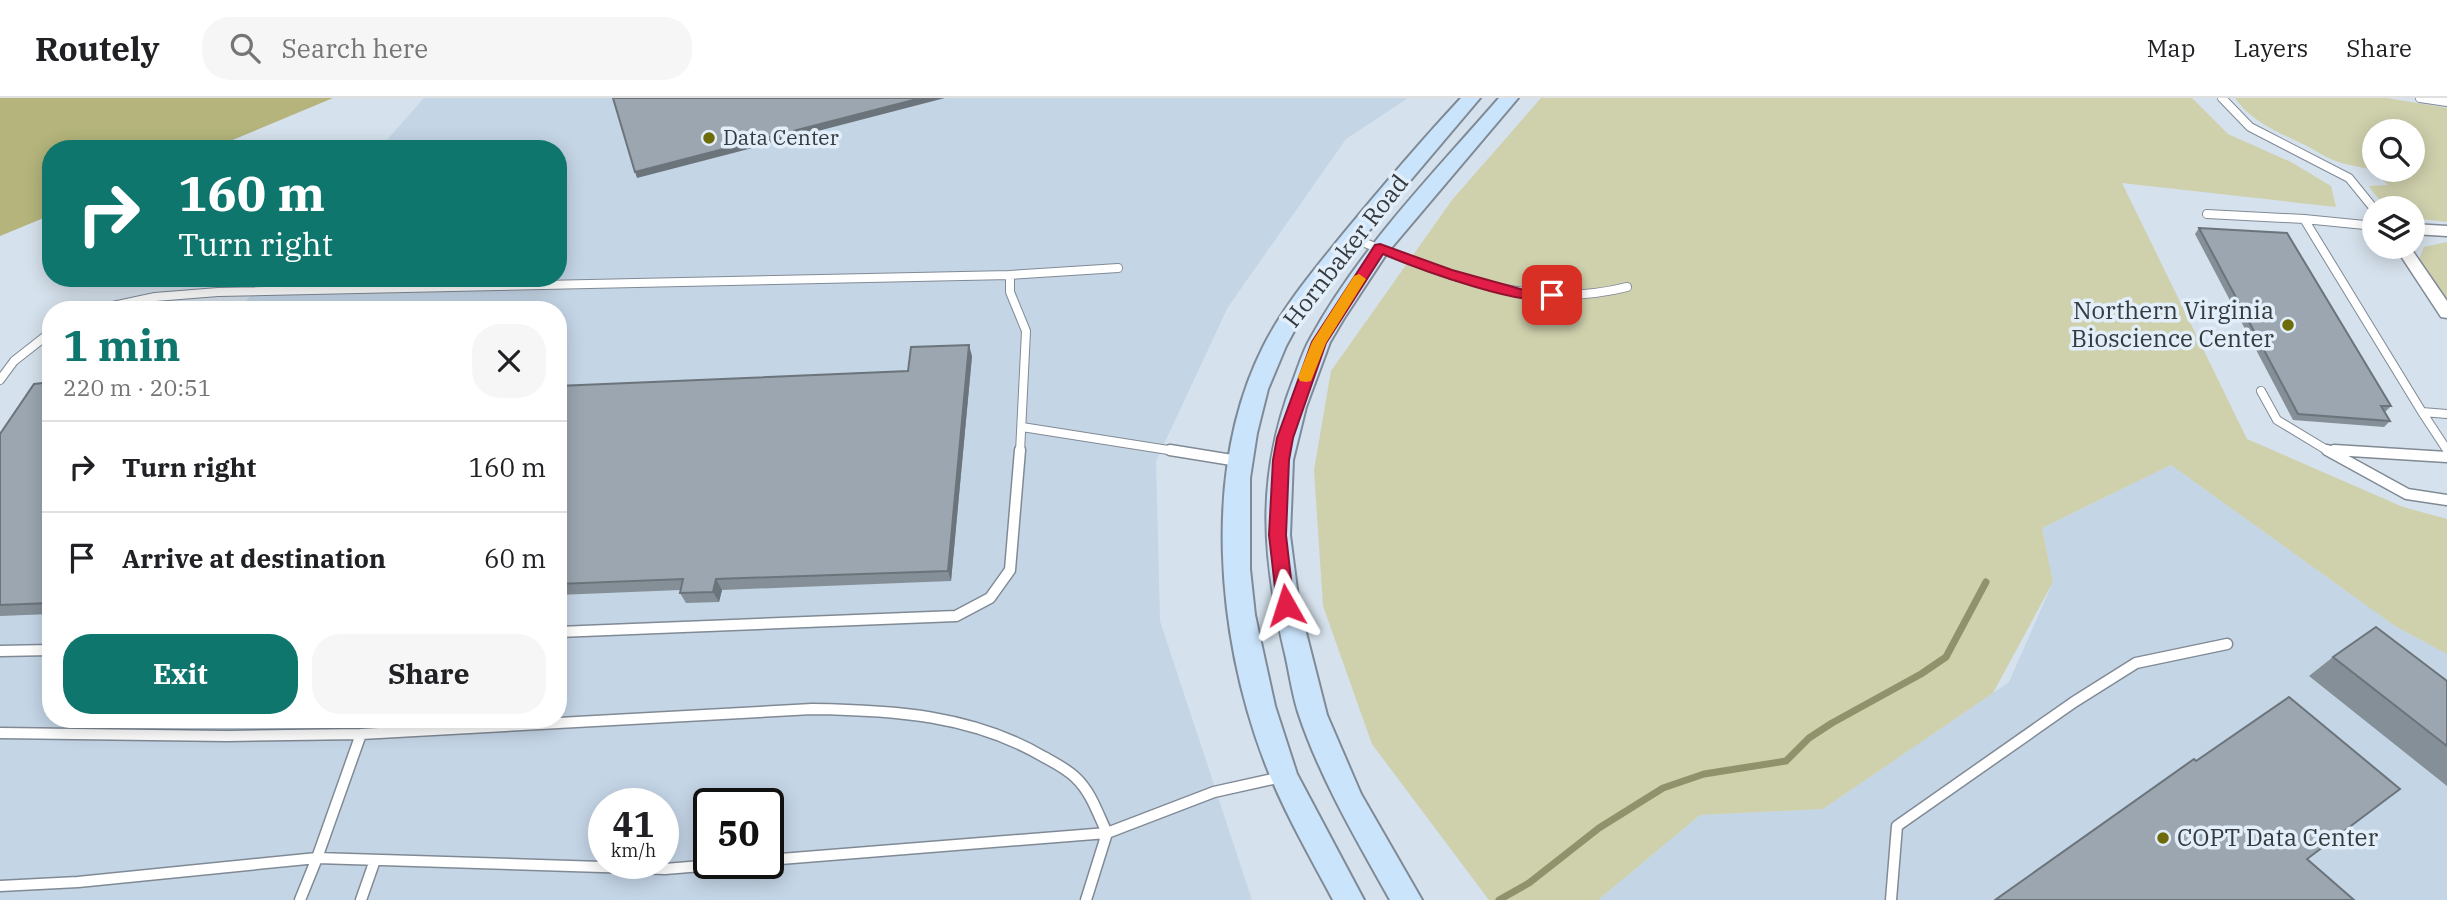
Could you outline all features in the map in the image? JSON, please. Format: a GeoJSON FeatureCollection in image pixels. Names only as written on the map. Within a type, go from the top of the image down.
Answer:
{"type":"FeatureCollection","features":[{"type":"Feature","properties":{"kind":"main road","name":"Hornbaker Road"},"geometry":{"type":"LineString","coordinates":[[1349,900],[1285,777],[1262,713],[1238,601],[1233,524],[1239,461],[1254,395],[1274,348],[1298,304],[1471,98]]}},
{"type":"Feature","properties":{"kind":"main road","name":"Hornbaker Road"},"geometry":{"type":"LineString","coordinates":[[1407,900],[1351,803],[1313,715],[1286,605],[1278,535],[1281,460],[1294,407],[1319,342],[1380,248],[1509,98]]}},
{"type":"Feature","properties":{"kind":"street"},"geometry":{"type":"LineString","coordinates":[[2425,230],[2447,231]]}},
{"type":"Feature","properties":{"kind":"street"},"geometry":{"type":"LineString","coordinates":[[2410,259],[2447,313]]}},
{"type":"Feature","properties":{"kind":"lane"},"geometry":{"type":"LineString","coordinates":[[2222,98],[2250,127],[2349,178],[2364,196]]}},
{"type":"Feature","properties":{"kind":"lane"},"geometry":{"type":"LineString","coordinates":[[2420,98],[2447,102]]}},
{"type":"Feature","properties":{"kind":"lane"},"geometry":{"type":"LineString","coordinates":[[2207,214],[2362,225]]}},
{"type":"Feature","properties":{"kind":"lane"},"geometry":{"type":"LineString","coordinates":[[2304,219],[2447,450]]}},
{"type":"Feature","properties":{"kind":"lane"},"geometry":{"type":"LineString","coordinates":[[1352,238],[1448,274],[1524,295],[1606,295],[1627,287]]}},
{"type":"Feature","properties":{"kind":"lane"},"geometry":{"type":"LineString","coordinates":[[567,285],[1010,275],[1118,268]]}},
{"type":"Feature","properties":{"kind":"lane"},"geometry":{"type":"LineString","coordinates":[[567,632],[956,616],[990,598],[1010,570],[1022,427],[1026,331],[1010,292],[1010,275]]}},
{"type":"Feature","properties":{"kind":"lane"},"geometry":{"type":"LineString","coordinates":[[123,301],[218,292],[451,287]]}},
{"type":"Feature","properties":{"kind":"lane"},"geometry":{"type":"LineString","coordinates":[[0,380],[14,361],[42,339]]}},
{"type":"Feature","properties":{"kind":"lane"},"geometry":{"type":"LineString","coordinates":[[2261,391],[2277,421],[2325,450],[2407,494],[2447,500]]}},
{"type":"Feature","properties":{"kind":"lane"},"geometry":{"type":"LineString","coordinates":[[2422,412],[2447,414]]}},
{"type":"Feature","properties":{"kind":"lane"},"geometry":{"type":"LineString","coordinates":[[1022,427],[1239,461]]}},
{"type":"Feature","properties":{"kind":"lane"},"geometry":{"type":"LineString","coordinates":[[2325,450],[2447,457]]}},
{"type":"Feature","properties":{"kind":"lane"},"geometry":{"type":"LineString","coordinates":[[1891,900],[1897,826],[2074,702],[2136,663],[2227,644]]}},
{"type":"Feature","properties":{"kind":"lane"},"geometry":{"type":"LineString","coordinates":[[0,651],[42,650]]}},
{"type":"Feature","properties":{"kind":"lane"},"geometry":{"type":"LineString","coordinates":[[567,723],[848,708],[961,721],[1008,736],[1070,772],[1092,800],[1107,833],[1100,864],[1086,900]]}},
{"type":"Feature","properties":{"kind":"lane"},"geometry":{"type":"LineString","coordinates":[[0,733],[227,736],[361,734],[473,728]]}},
{"type":"Feature","properties":{"kind":"lane"},"geometry":{"type":"LineString","coordinates":[[300,900],[361,734]]}},
{"type":"Feature","properties":{"kind":"lane"},"geometry":{"type":"LineString","coordinates":[[784,859],[1107,833],[1206,793],[1245,782],[1285,777]]}},
{"type":"Feature","properties":{"kind":"lane"},"geometry":{"type":"LineString","coordinates":[[0,886],[78,882],[317,858],[665,869],[693,867]]}},
{"type":"Feature","properties":{"kind":"lane"},"geometry":{"type":"LineString","coordinates":[[361,900],[375,860]]}},
{"type":"Feature","properties":{"kind":"shaded area"},"geometry":{"type":"Polygon","coordinates":[[[424,98],[1408,98],[1346,139],[1228,307],[1156,461],[1160,621],[1252,900],[0,900],[0,584],[42,534],[42,728],[567,728],[567,301],[246,301],[258,287],[567,287],[567,140],[387,140],[424,98]]]}},
{"type":"Feature","properties":{"kind":"shaded area"},"geometry":{"type":"Polygon","coordinates":[[[2171,465],[2395,626],[2447,654],[2447,900],[1598,900],[1700,815],[1823,809],[2009,682],[2053,582],[2042,528],[2171,465]]]}},
{"type":"Feature","properties":{"kind":"green space"},"geometry":{"type":"Polygon","coordinates":[[[0,98],[333,98],[233,140],[42,140],[42,219],[0,236],[0,98]]]}},
{"type":"Feature","properties":{"kind":"green space"},"geometry":{"type":"Polygon","coordinates":[[[1541,98],[2192,98],[2228,134],[2291,162],[2331,186],[2336,207],[2122,183],[2247,439],[2403,507],[2447,519],[2447,654],[2395,626],[2171,465],[2042,528],[2053,582],[1993,693],[1823,809],[1700,815],[1598,900],[1489,900],[1372,744],[1323,606],[1314,470],[1331,371],[1452,200],[1541,98]]]}},
{"type":"Feature","properties":{"kind":"green space"},"geometry":{"type":"Polygon","coordinates":[[[2235,98],[2387,98],[2447,108],[2447,222],[2425,219],[2425,196],[2377,196],[2369,186],[2388,185],[2384,182],[2425,182],[2425,119],[2362,119],[2362,168],[2329,158],[2249,114],[2235,98]]]}},
{"type":"Feature","properties":{"kind":"green space"},"geometry":{"type":"Polygon","coordinates":[[[2447,242],[2447,303],[2421,266],[2419,259],[2425,259],[2425,247],[2447,242]]]}},
{"type":"Feature","properties":{"kind":"building","name":"Data Center"},"geometry":{"type":"Polygon","coordinates":[[[613,98],[921,98],[635,172],[613,98]]]}},
{"type":"Feature","properties":{"kind":"building","name":"Northern Virginia Bioscience Center"},"geometry":{"type":"Polygon","coordinates":[[[2199,228],[2287,233],[2391,406],[2381,406],[2390,421],[2298,414],[2199,228]]]}},
{"type":"Feature","properties":{"kind":"building"},"geometry":{"type":"Polygon","coordinates":[[[969,345],[948,571],[716,579],[713,592],[680,593],[683,579],[567,584],[567,386],[908,371],[911,347],[969,345]]]}},
{"type":"Feature","properties":{"kind":"building"},"geometry":{"type":"Polygon","coordinates":[[[42,383],[42,603],[0,605],[0,434],[34,384],[42,383]]]}},
{"type":"Feature","properties":{"kind":"building"},"geometry":{"type":"Polygon","coordinates":[[[2376,627],[2447,681],[2447,746],[2333,657],[2376,627]]]}},
{"type":"Feature","properties":{"kind":"building"},"geometry":{"type":"Polygon","coordinates":[[[2289,697],[2400,789],[2307,859],[2354,900],[1995,900],[2194,759],[2196,761],[2289,697]]]}},
{"type":"Feature","properties":{"kind":"waterway"},"geometry":{"type":"LineString","coordinates":[[1499,900],[1529,883],[1599,828],[1663,788],[1704,774],[1786,761],[1809,738],[1832,723],[1921,674],[1946,657],[1986,582]]}},
{"type":"Feature","properties":{"kind":"slow traffic"},"geometry":{"type":"LineString","coordinates":[[1306,377],[1319,342],[1359,279]]}},
{"type":"Feature","properties":{"kind":"place","name":"Data Center"},"geometry":{"type":"Point","coordinates":[709,138]}},
{"type":"Feature","properties":{"kind":"place","name":"Northern Virginia Bioscience Center"},"geometry":{"type":"Point","coordinates":[2288,325]}},
{"type":"Feature","properties":{"kind":"place","name":"COPT Data Center"},"geometry":{"type":"Point","coordinates":[2163,838]}},
{"type":"Feature","properties":{"kind":"route"},"geometry":{"type":"LineString","coordinates":[[1286,605],[1278,535],[1281,460],[1285,438],[1319,342],[1380,248],[1448,274],[1524,295],[1552,295]]}}]}
